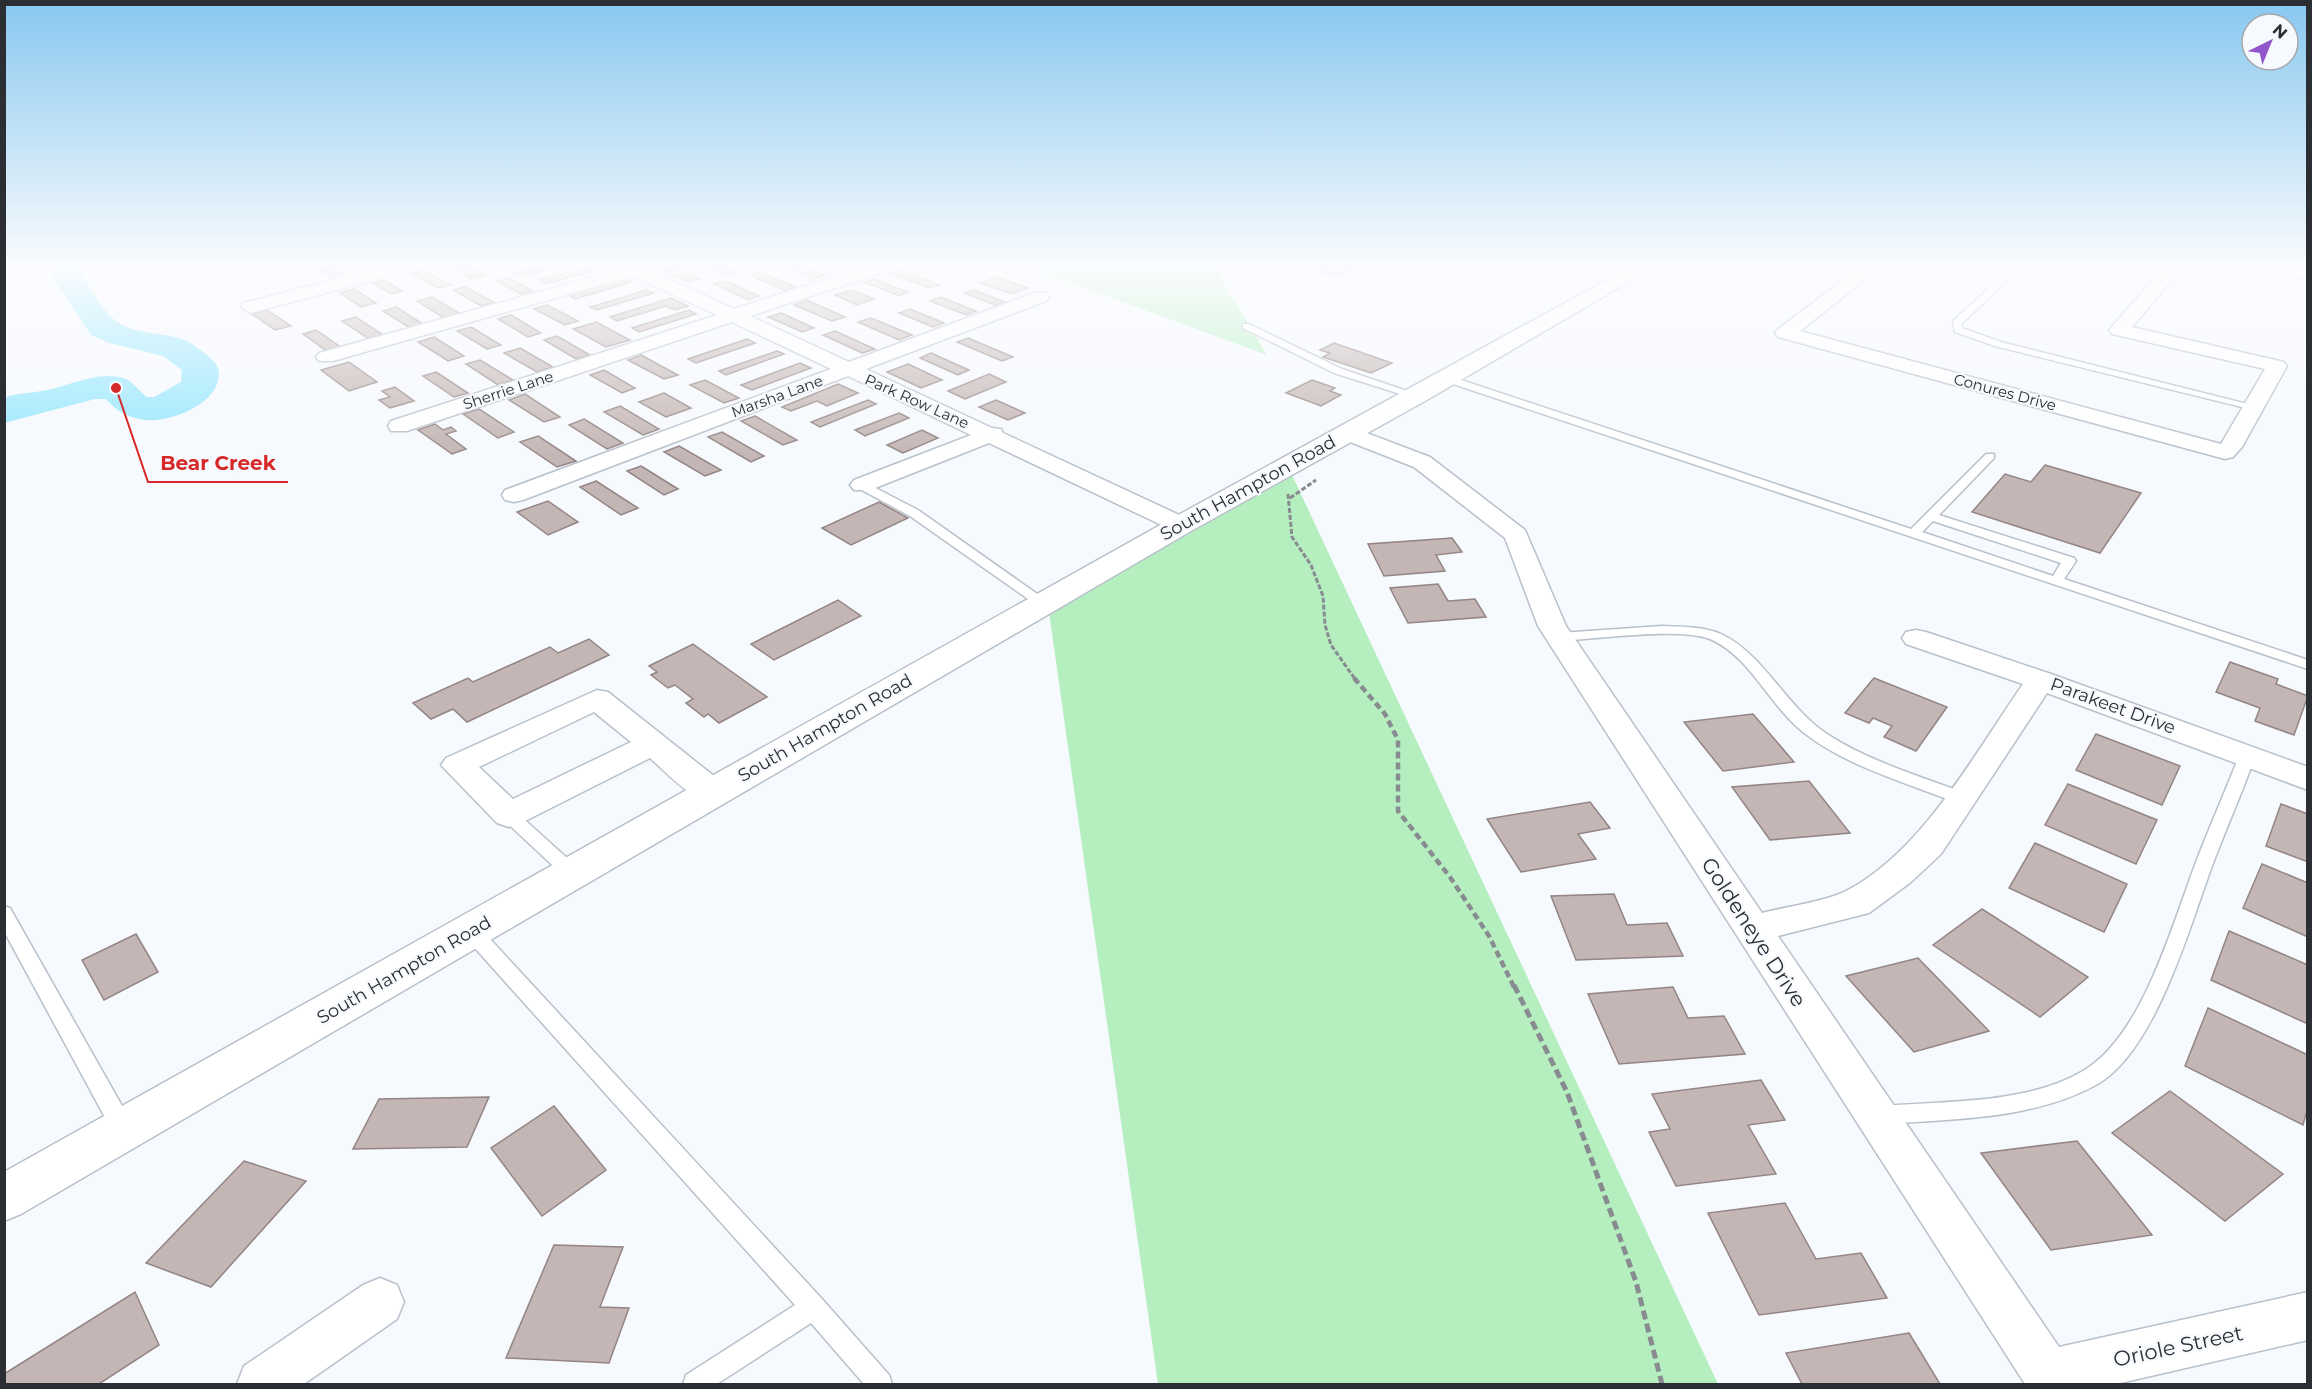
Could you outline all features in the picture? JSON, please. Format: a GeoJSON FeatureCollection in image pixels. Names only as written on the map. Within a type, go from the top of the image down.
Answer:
{"type":"FeatureCollection","features":[{"type":"Feature","properties":{"kind":"main road","name":"South Hampton Road"},"geometry":{"type":"LineString","coordinates":[[4,1198],[1043,603],[1534,329]]}},
{"type":"Feature","properties":{"kind":"street"},"geometry":{"type":"LineString","coordinates":[[326,357],[420,329]]}},
{"type":"Feature","properties":{"kind":"street","name":"Sherrie Lane"},"geometry":{"type":"LineString","coordinates":[[399,426],[691,329]]}},
{"type":"Feature","properties":{"kind":"street","name":"Park Row Lane"},"geometry":{"type":"LineString","coordinates":[[761,329],[847,370],[993,434],[1181,525]]}},
{"type":"Feature","properties":{"kind":"street","name":"Marsha Lane"},"geometry":{"type":"LineString","coordinates":[[514,495],[956,329]]}},
{"type":"Feature","properties":{"kind":"street","name":"Conures Drive"},"geometry":{"type":"LineString","coordinates":[[1791,329],[1785,333],[2225,452],[2231,447],[2254,407]]}},
{"type":"Feature","properties":{"kind":"street"},"geometry":{"type":"LineString","coordinates":[[2120,329],[2277,366],[2254,407]]}},
{"type":"Feature","properties":{"kind":"street"},"geometry":{"type":"LineString","coordinates":[[862,485],[993,434]]}},
{"type":"Feature","properties":{"kind":"street","name":"Goldeneye Drive"},"geometry":{"type":"LineString","coordinates":[[1339,439],[1402,472],[1456,486],[1516,535],[1552,626],[2051,1380]]}},
{"type":"Feature","properties":{"kind":"street","name":"Parakeet Drive"},"geometry":{"type":"LineString","coordinates":[[1916,638],[2041,680],[2307,779]]}},
{"type":"Feature","properties":{"kind":"street"},"geometry":{"type":"LineString","coordinates":[[1752,929],[1856,903],[1899,873],[1929,845],[2041,680]]}},
{"type":"Feature","properties":{"kind":"street"},"geometry":{"type":"LineString","coordinates":[[653,744],[509,815],[457,765],[597,699],[653,744],[712,792]]}},
{"type":"Feature","properties":{"kind":"street"},"geometry":{"type":"LineString","coordinates":[[262,1384],[380,1302]]}},
{"type":"Feature","properties":{"kind":"street","name":"Oriole Street"},"geometry":{"type":"LineString","coordinates":[[2051,1380],[2307,1316]]}},
{"type":"Feature","properties":{"kind":"lane"},"geometry":{"type":"LineString","coordinates":[[1252,329],[1338,371],[1417,396]]}},
{"type":"Feature","properties":{"kind":"lane"},"geometry":{"type":"LineString","coordinates":[[1958,329],[1998,344],[2254,407]]}},
{"type":"Feature","properties":{"kind":"lane"},"geometry":{"type":"LineString","coordinates":[[1446,378],[2307,665]]}},
{"type":"Feature","properties":{"kind":"lane"},"geometry":{"type":"LineString","coordinates":[[1914,533],[1990,456]]}},
{"type":"Feature","properties":{"kind":"lane"},"geometry":{"type":"LineString","coordinates":[[862,485],[914,513],[1043,603]]}},
{"type":"Feature","properties":{"kind":"lane"},"geometry":{"type":"LineString","coordinates":[[1931,516],[2069,561],[2056,580]]}},
{"type":"Feature","properties":{"kind":"lane"},"geometry":{"type":"LineString","coordinates":[[1560,637],[1683,631],[1715,636],[1735,649],[1791,714],[1810,730],[1867,759],[1961,798]]}},
{"type":"Feature","properties":{"kind":"lane"},"geometry":{"type":"LineString","coordinates":[[1876,1116],[2004,1104],[2060,1092],[2092,1077],[2117,1057],[2133,1032],[2157,984],[2247,756]]}},
{"type":"Feature","properties":{"kind":"lane"},"geometry":{"type":"LineString","coordinates":[[509,815],[572,873]]}},
{"type":"Feature","properties":{"kind":"lane"},"geometry":{"type":"LineString","coordinates":[[4,913],[124,1130]]}},
{"type":"Feature","properties":{"kind":"lane"},"geometry":{"type":"LineString","coordinates":[[472,932],[813,1307],[880,1384]]}},
{"type":"Feature","properties":{"kind":"lane"},"geometry":{"type":"LineString","coordinates":[[695,1384],[813,1307]]}},
{"type":"Feature","properties":{"kind":"path"},"geometry":{"type":"LineString","coordinates":[[1287,490],[1290,498],[1288,510],[1292,537],[1311,566],[1323,596],[1325,625],[1331,645],[1358,684],[1385,714],[1398,741],[1398,811],[1450,877],[1489,936],[1567,1092],[1636,1282],[1662,1384]]}},
{"type":"Feature","properties":{"kind":"green space"},"geometry":{"type":"Polygon","coordinates":[[[1196,329],[1251,329],[1267,355],[1196,329]]]}},
{"type":"Feature","properties":{"kind":"green space"},"geometry":{"type":"Polygon","coordinates":[[[1292,475],[1718,1384],[1158,1384],[1049,612],[1292,475]]]}},
{"type":"Feature","properties":{"kind":"building"},"geometry":{"type":"Polygon","coordinates":[[[354,329],[374,329],[383,335],[369,339],[354,329]]]}},
{"type":"Feature","properties":{"kind":"building"},"geometry":{"type":"Polygon","coordinates":[[[474,329],[501,345],[487,349],[457,331],[474,329]]]}},
{"type":"Feature","properties":{"kind":"building"},"geometry":{"type":"Polygon","coordinates":[[[514,329],[534,329],[541,333],[528,337],[514,329]]]}},
{"type":"Feature","properties":{"kind":"building"},"geometry":{"type":"Polygon","coordinates":[[[573,329],[609,329],[630,340],[606,347],[573,329]]]}},
{"type":"Feature","properties":{"kind":"building"},"geometry":{"type":"Polygon","coordinates":[[[633,329],[649,329],[639,332],[633,329]]]}},
{"type":"Feature","properties":{"kind":"building"},"geometry":{"type":"Polygon","coordinates":[[[795,329],[812,329],[802,332],[795,329]]]}},
{"type":"Feature","properties":{"kind":"building"},"geometry":{"type":"Polygon","coordinates":[[[874,329],[897,329],[912,335],[899,340],[874,329]]]}},
{"type":"Feature","properties":{"kind":"building"},"geometry":{"type":"Polygon","coordinates":[[[316,330],[342,348],[328,352],[303,334],[316,330]]]}},
{"type":"Feature","properties":{"kind":"building"},"geometry":{"type":"Polygon","coordinates":[[[835,331],[875,349],[862,353],[823,335],[835,331]]]}},
{"type":"Feature","properties":{"kind":"building"},"geometry":{"type":"Polygon","coordinates":[[[557,336],[590,355],[576,359],[544,340],[557,336]]]}},
{"type":"Feature","properties":{"kind":"building"},"geometry":{"type":"Polygon","coordinates":[[[434,337],[464,356],[448,361],[418,342],[434,337]]]}},
{"type":"Feature","properties":{"kind":"building"},"geometry":{"type":"Polygon","coordinates":[[[968,338],[1013,357],[1002,361],[957,342],[968,338]]]}},
{"type":"Feature","properties":{"kind":"building"},"geometry":{"type":"Polygon","coordinates":[[[747,339],[755,343],[696,363],[688,359],[747,339]]]}},
{"type":"Feature","properties":{"kind":"building"},"geometry":{"type":"Polygon","coordinates":[[[1334,343],[1392,363],[1371,373],[1323,357],[1330,353],[1320,350],[1334,343]]]}},
{"type":"Feature","properties":{"kind":"building"},"geometry":{"type":"Polygon","coordinates":[[[520,348],[553,367],[537,372],[504,353],[520,348]]]}},
{"type":"Feature","properties":{"kind":"building"},"geometry":{"type":"Polygon","coordinates":[[[777,351],[784,354],[726,375],[719,371],[777,351]]]}},
{"type":"Feature","properties":{"kind":"building"},"geometry":{"type":"Polygon","coordinates":[[[931,353],[969,370],[958,375],[920,358],[931,353]]]}},
{"type":"Feature","properties":{"kind":"building"},"geometry":{"type":"Polygon","coordinates":[[[641,355],[678,375],[664,379],[628,360],[641,355]]]}},
{"type":"Feature","properties":{"kind":"building"},"geometry":{"type":"Polygon","coordinates":[[[480,360],[513,380],[498,385],[466,364],[480,360]]]}},
{"type":"Feature","properties":{"kind":"building"},"geometry":{"type":"Polygon","coordinates":[[[349,362],[377,382],[349,391],[321,370],[349,362]]]}},
{"type":"Feature","properties":{"kind":"building"},"geometry":{"type":"Polygon","coordinates":[[[800,363],[811,368],[752,390],[741,385],[800,363]]]}},
{"type":"Feature","properties":{"kind":"building"},"geometry":{"type":"Polygon","coordinates":[[[908,364],[942,380],[921,388],[887,372],[908,364]]]}},
{"type":"Feature","properties":{"kind":"building"},"geometry":{"type":"Polygon","coordinates":[[[604,370],[635,388],[622,393],[590,375],[604,370]]]}},
{"type":"Feature","properties":{"kind":"building"},"geometry":{"type":"Polygon","coordinates":[[[436,372],[468,393],[454,397],[423,376],[436,372]]]}},
{"type":"Feature","properties":{"kind":"building"},"geometry":{"type":"Polygon","coordinates":[[[989,374],[1006,382],[965,399],[948,391],[989,374]]]}},
{"type":"Feature","properties":{"kind":"building"},"geometry":{"type":"Polygon","coordinates":[[[705,380],[739,398],[724,403],[690,385],[705,380]]]}},
{"type":"Feature","properties":{"kind":"building"},"geometry":{"type":"Polygon","coordinates":[[[1312,380],[1335,388],[1330,391],[1341,395],[1321,406],[1286,393],[1312,380]]]}},
{"type":"Feature","properties":{"kind":"building"},"geometry":{"type":"Polygon","coordinates":[[[838,384],[858,393],[827,406],[817,401],[791,411],[782,407],[838,384]]]}},
{"type":"Feature","properties":{"kind":"building"},"geometry":{"type":"Polygon","coordinates":[[[395,387],[414,401],[390,408],[379,400],[390,397],[382,391],[395,387]]]}},
{"type":"Feature","properties":{"kind":"building"},"geometry":{"type":"Polygon","coordinates":[[[664,393],[691,408],[666,417],[639,402],[664,393]]]}},
{"type":"Feature","properties":{"kind":"building"},"geometry":{"type":"Polygon","coordinates":[[[525,394],[560,417],[544,422],[509,400],[525,394]]]}},
{"type":"Feature","properties":{"kind":"building"},"geometry":{"type":"Polygon","coordinates":[[[868,400],[876,404],[820,427],[811,422],[868,400]]]}},
{"type":"Feature","properties":{"kind":"building"},"geometry":{"type":"Polygon","coordinates":[[[996,400],[1025,413],[1008,420],[979,407],[996,400]]]}},
{"type":"Feature","properties":{"kind":"building"},"geometry":{"type":"Polygon","coordinates":[[[620,406],[659,429],[643,435],[604,412],[620,406]]]}},
{"type":"Feature","properties":{"kind":"building"},"geometry":{"type":"Polygon","coordinates":[[[479,409],[514,432],[498,438],[463,414],[479,409]]]}},
{"type":"Feature","properties":{"kind":"building"},"geometry":{"type":"Polygon","coordinates":[[[899,413],[909,418],[865,436],[855,430],[899,413]]]}},
{"type":"Feature","properties":{"kind":"building"},"geometry":{"type":"Polygon","coordinates":[[[755,416],[797,440],[783,445],[741,421],[755,416]]]}},
{"type":"Feature","properties":{"kind":"building"},"geometry":{"type":"Polygon","coordinates":[[[584,419],[623,443],[607,449],[569,425],[584,419]]]}},
{"type":"Feature","properties":{"kind":"building"},"geometry":{"type":"Polygon","coordinates":[[[435,424],[443,430],[451,427],[456,431],[446,434],[466,449],[452,454],[418,430],[435,424]]]}},
{"type":"Feature","properties":{"kind":"building"},"geometry":{"type":"Polygon","coordinates":[[[922,430],[938,438],[903,453],[887,445],[922,430]]]}},
{"type":"Feature","properties":{"kind":"building"},"geometry":{"type":"Polygon","coordinates":[[[722,432],[764,456],[751,462],[708,437],[722,432]]]}},
{"type":"Feature","properties":{"kind":"building"},"geometry":{"type":"Polygon","coordinates":[[[538,436],[576,461],[557,467],[520,442],[538,436]]]}},
{"type":"Feature","properties":{"kind":"building"},"geometry":{"type":"Polygon","coordinates":[[[679,446],[721,470],[705,476],[664,452],[679,446]]]}},
{"type":"Feature","properties":{"kind":"building"},"geometry":{"type":"Polygon","coordinates":[[[2045,465],[2141,493],[2100,553],[1972,512],[2005,474],[2031,482],[2045,465]]]}},
{"type":"Feature","properties":{"kind":"building"},"geometry":{"type":"Polygon","coordinates":[[[641,466],[678,489],[664,495],[627,471],[641,466]]]}},
{"type":"Feature","properties":{"kind":"building"},"geometry":{"type":"Polygon","coordinates":[[[596,481],[638,508],[621,515],[580,487],[596,481]]]}},
{"type":"Feature","properties":{"kind":"building"},"geometry":{"type":"Polygon","coordinates":[[[548,501],[578,522],[548,535],[517,512],[548,501]]]}},
{"type":"Feature","properties":{"kind":"building"},"geometry":{"type":"Polygon","coordinates":[[[879,502],[908,518],[851,545],[822,528],[879,502]]]}},
{"type":"Feature","properties":{"kind":"building"},"geometry":{"type":"Polygon","coordinates":[[[1452,538],[1462,552],[1436,555],[1445,571],[1384,576],[1368,544],[1452,538]]]}},
{"type":"Feature","properties":{"kind":"building"},"geometry":{"type":"Polygon","coordinates":[[[1438,584],[1448,601],[1475,599],[1486,617],[1408,623],[1390,588],[1438,584]]]}},
{"type":"Feature","properties":{"kind":"building"},"geometry":{"type":"Polygon","coordinates":[[[838,600],[861,616],[774,660],[751,644],[838,600]]]}},
{"type":"Feature","properties":{"kind":"building"},"geometry":{"type":"Polygon","coordinates":[[[589,639],[609,655],[467,722],[453,709],[431,719],[413,703],[468,678],[473,682],[550,647],[558,653],[589,639]]]}},
{"type":"Feature","properties":{"kind":"building"},"geometry":{"type":"Polygon","coordinates":[[[693,644],[767,697],[719,723],[708,714],[704,717],[686,703],[693,699],[675,685],[668,688],[651,675],[657,672],[649,666],[693,644]]]}},
{"type":"Feature","properties":{"kind":"building"},"geometry":{"type":"Polygon","coordinates":[[[2230,662],[2278,679],[2276,684],[2308,696],[2294,735],[2255,721],[2260,708],[2216,692],[2230,662]]]}},
{"type":"Feature","properties":{"kind":"building"},"geometry":{"type":"Polygon","coordinates":[[[1874,678],[1947,707],[1916,751],[1884,737],[1892,726],[1873,718],[1869,723],[1845,713],[1874,678]]]}},
{"type":"Feature","properties":{"kind":"building"},"geometry":{"type":"Polygon","coordinates":[[[1753,714],[1794,762],[1723,771],[1684,722],[1753,714]]]}},
{"type":"Feature","properties":{"kind":"building"},"geometry":{"type":"Polygon","coordinates":[[[2096,734],[2180,766],[2162,805],[2076,770],[2096,734]]]}},
{"type":"Feature","properties":{"kind":"building"},"geometry":{"type":"Polygon","coordinates":[[[1809,781],[1850,833],[1770,840],[1732,787],[1809,781]]]}},
{"type":"Feature","properties":{"kind":"building"},"geometry":{"type":"Polygon","coordinates":[[[2068,784],[2157,820],[2136,864],[2045,825],[2068,784]]]}},
{"type":"Feature","properties":{"kind":"building"},"geometry":{"type":"Polygon","coordinates":[[[1590,802],[1610,828],[1578,834],[1596,859],[1521,872],[1487,819],[1590,802]]]}},
{"type":"Feature","properties":{"kind":"building"},"geometry":{"type":"Polygon","coordinates":[[[2281,804],[2308,814],[2308,862],[2266,846],[2281,804]]]}},
{"type":"Feature","properties":{"kind":"building"},"geometry":{"type":"Polygon","coordinates":[[[2035,843],[2127,884],[2104,932],[2009,888],[2035,843]]]}},
{"type":"Feature","properties":{"kind":"building"},"geometry":{"type":"Polygon","coordinates":[[[2262,864],[2308,883],[2308,937],[2243,908],[2262,864]]]}},
{"type":"Feature","properties":{"kind":"building"},"geometry":{"type":"Polygon","coordinates":[[[1614,894],[1627,925],[1667,923],[1683,956],[1576,960],[1551,896],[1614,894]]]}},
{"type":"Feature","properties":{"kind":"building"},"geometry":{"type":"Polygon","coordinates":[[[1982,909],[2088,977],[2040,1017],[1933,945],[1982,909]]]}},
{"type":"Feature","properties":{"kind":"building"},"geometry":{"type":"Polygon","coordinates":[[[2229,931],[2308,965],[2308,1024],[2211,980],[2229,931]]]}},
{"type":"Feature","properties":{"kind":"building"},"geometry":{"type":"Polygon","coordinates":[[[136,934],[158,972],[104,1000],[82,960],[136,934]]]}},
{"type":"Feature","properties":{"kind":"building"},"geometry":{"type":"Polygon","coordinates":[[[1918,958],[1989,1031],[1914,1052],[1846,976],[1918,958]]]}},
{"type":"Feature","properties":{"kind":"building"},"geometry":{"type":"Polygon","coordinates":[[[1673,987],[1688,1018],[1724,1016],[1745,1054],[1619,1064],[1588,994],[1673,987]]]}},
{"type":"Feature","properties":{"kind":"building"},"geometry":{"type":"Polygon","coordinates":[[[2208,1008],[2308,1055],[2308,1107],[2303,1125],[2185,1066],[2208,1008]]]}},
{"type":"Feature","properties":{"kind":"building"},"geometry":{"type":"Polygon","coordinates":[[[1761,1080],[1785,1120],[1748,1125],[1776,1174],[1676,1186],[1649,1132],[1670,1129],[1652,1094],[1761,1080]]]}},
{"type":"Feature","properties":{"kind":"building"},"geometry":{"type":"Polygon","coordinates":[[[2170,1091],[2283,1174],[2225,1221],[2112,1133],[2170,1091]]]}},
{"type":"Feature","properties":{"kind":"building"},"geometry":{"type":"Polygon","coordinates":[[[489,1097],[467,1147],[353,1149],[379,1099],[489,1097]]]}},
{"type":"Feature","properties":{"kind":"building"},"geometry":{"type":"Polygon","coordinates":[[[554,1106],[606,1170],[542,1216],[491,1148],[554,1106]]]}},
{"type":"Feature","properties":{"kind":"building"},"geometry":{"type":"Polygon","coordinates":[[[2077,1141],[2152,1235],[2051,1250],[1981,1153],[2077,1141]]]}},
{"type":"Feature","properties":{"kind":"building"},"geometry":{"type":"Polygon","coordinates":[[[244,1161],[306,1181],[211,1287],[146,1263],[244,1161]]]}},
{"type":"Feature","properties":{"kind":"building"},"geometry":{"type":"Polygon","coordinates":[[[1785,1203],[1816,1259],[1861,1253],[1887,1298],[1759,1315],[1708,1213],[1785,1203]]]}},
{"type":"Feature","properties":{"kind":"building"},"geometry":{"type":"Polygon","coordinates":[[[554,1245],[623,1247],[600,1307],[629,1308],[609,1363],[506,1358],[554,1245]]]}},
{"type":"Feature","properties":{"kind":"building"},"geometry":{"type":"Polygon","coordinates":[[[135,1292],[159,1345],[99,1384],[4,1384],[4,1374],[135,1292]]]}},
{"type":"Feature","properties":{"kind":"building"},"geometry":{"type":"Polygon","coordinates":[[[1909,1333],[1940,1384],[1802,1384],[1786,1353],[1909,1333]]]}},
{"type":"Feature","properties":{"kind":"waterway"},"geometry":{"type":"LineString","coordinates":[[4,412],[21,404],[46,402],[92,388],[116,388],[135,406],[145,409],[156,408],[177,400],[199,387],[200,367],[175,348],[121,336],[105,329]]}},
{"type":"Feature","properties":{"kind":"place","name":"Bear Creek"},"geometry":{"type":"Point","coordinates":[116,388]}}]}
